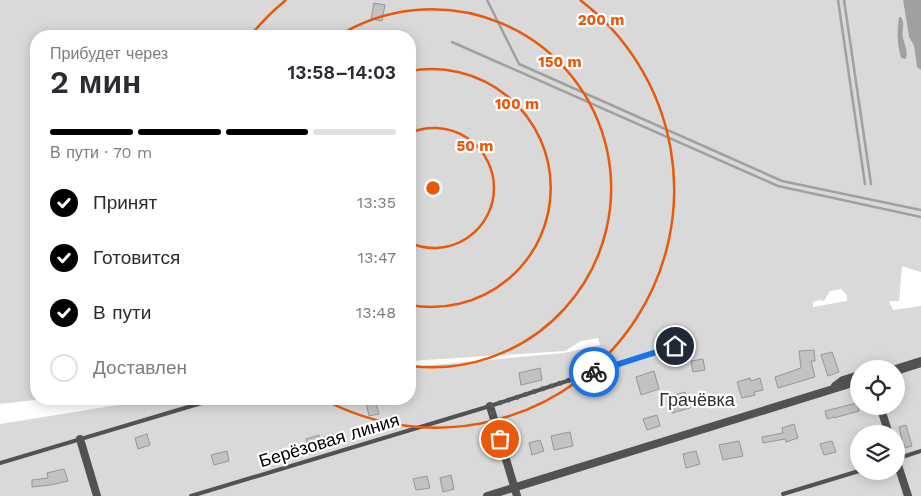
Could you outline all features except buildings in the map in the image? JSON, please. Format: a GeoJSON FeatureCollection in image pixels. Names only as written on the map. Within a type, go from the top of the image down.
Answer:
{"type":"FeatureCollection","features":[{"type":"Feature","properties":{"kind":"street"},"geometry":{"type":"LineString","coordinates":[[905,367],[921,362]]}},
{"type":"Feature","properties":{"kind":"street"},"geometry":{"type":"LineString","coordinates":[[834,388],[843,380],[850,378]]}},
{"type":"Feature","properties":{"kind":"street"},"geometry":{"type":"LineString","coordinates":[[487,496],[850,384]]}},
{"type":"Feature","properties":{"kind":"street"},"geometry":{"type":"LineString","coordinates":[[490,406],[517,496]]}},
{"type":"Feature","properties":{"kind":"street"},"geometry":{"type":"LineString","coordinates":[[80,440],[97,496]]}},
{"type":"Feature","properties":{"kind":"street"},"geometry":{"type":"LineString","coordinates":[[903,480],[908,496]]}},
{"type":"Feature","properties":{"kind":"lane","name":"Берёзовая линия"},"geometry":{"type":"LineString","coordinates":[[192,496],[490,406],[675,346]]}},
{"type":"Feature","properties":{"kind":"lane"},"geometry":{"type":"LineString","coordinates":[[0,463],[195,405]]}},
{"type":"Feature","properties":{"kind":"lane"},"geometry":{"type":"LineString","coordinates":[[905,456],[921,451]]}},
{"type":"Feature","properties":{"kind":"lane"},"geometry":{"type":"LineString","coordinates":[[783,494],[850,474]]}},
{"type":"Feature","properties":{"kind":"green space","name":"Грачёвка"},"geometry":{"type":"Polygon","coordinates":[[[0,0],[903,0],[909,37],[914,46],[917,66],[921,70],[921,272],[902,266],[899,301],[889,301],[893,310],[921,306],[921,496],[0,496],[0,424],[118,405],[416,405],[416,366],[564,353],[600,345],[598,338],[581,341],[565,351],[416,361],[416,30],[30,30],[30,401],[0,404],[0,0]],[[841,289],[830,291],[824,301],[813,302],[813,307],[847,301],[847,295],[841,289]]]}},
{"type":"Feature","properties":{"kind":"shaded area"},"geometry":{"type":"Polygon","coordinates":[[[903,0],[921,0],[921,70],[917,67],[914,46],[909,37],[903,0]]]}},
{"type":"Feature","properties":{"kind":"shaded area"},"geometry":{"type":"Polygon","coordinates":[[[899,17],[901,17],[903,23],[906,59],[901,58],[899,47],[899,17]]]}},
{"type":"Feature","properties":{"kind":"waterway"},"geometry":{"type":"LineString","coordinates":[[487,0],[519,64],[782,181],[921,210]]}},
{"type":"Feature","properties":{"kind":"waterway"},"geometry":{"type":"LineString","coordinates":[[838,0],[865,184]]}},
{"type":"Feature","properties":{"kind":"waterway"},"geometry":{"type":"LineString","coordinates":[[844,0],[871,184]]}},
{"type":"Feature","properties":{"kind":"waterway"},"geometry":{"type":"LineString","coordinates":[[452,42],[778,186],[921,217]]}},
{"type":"Feature","properties":{"kind":"way so far"},"geometry":{"type":"LineString","coordinates":[[500,439],[490,406],[594,372]]}},
{"type":"Feature","properties":{"kind":"route"},"geometry":{"type":"LineString","coordinates":[[594,372],[675,346]]}}]}
